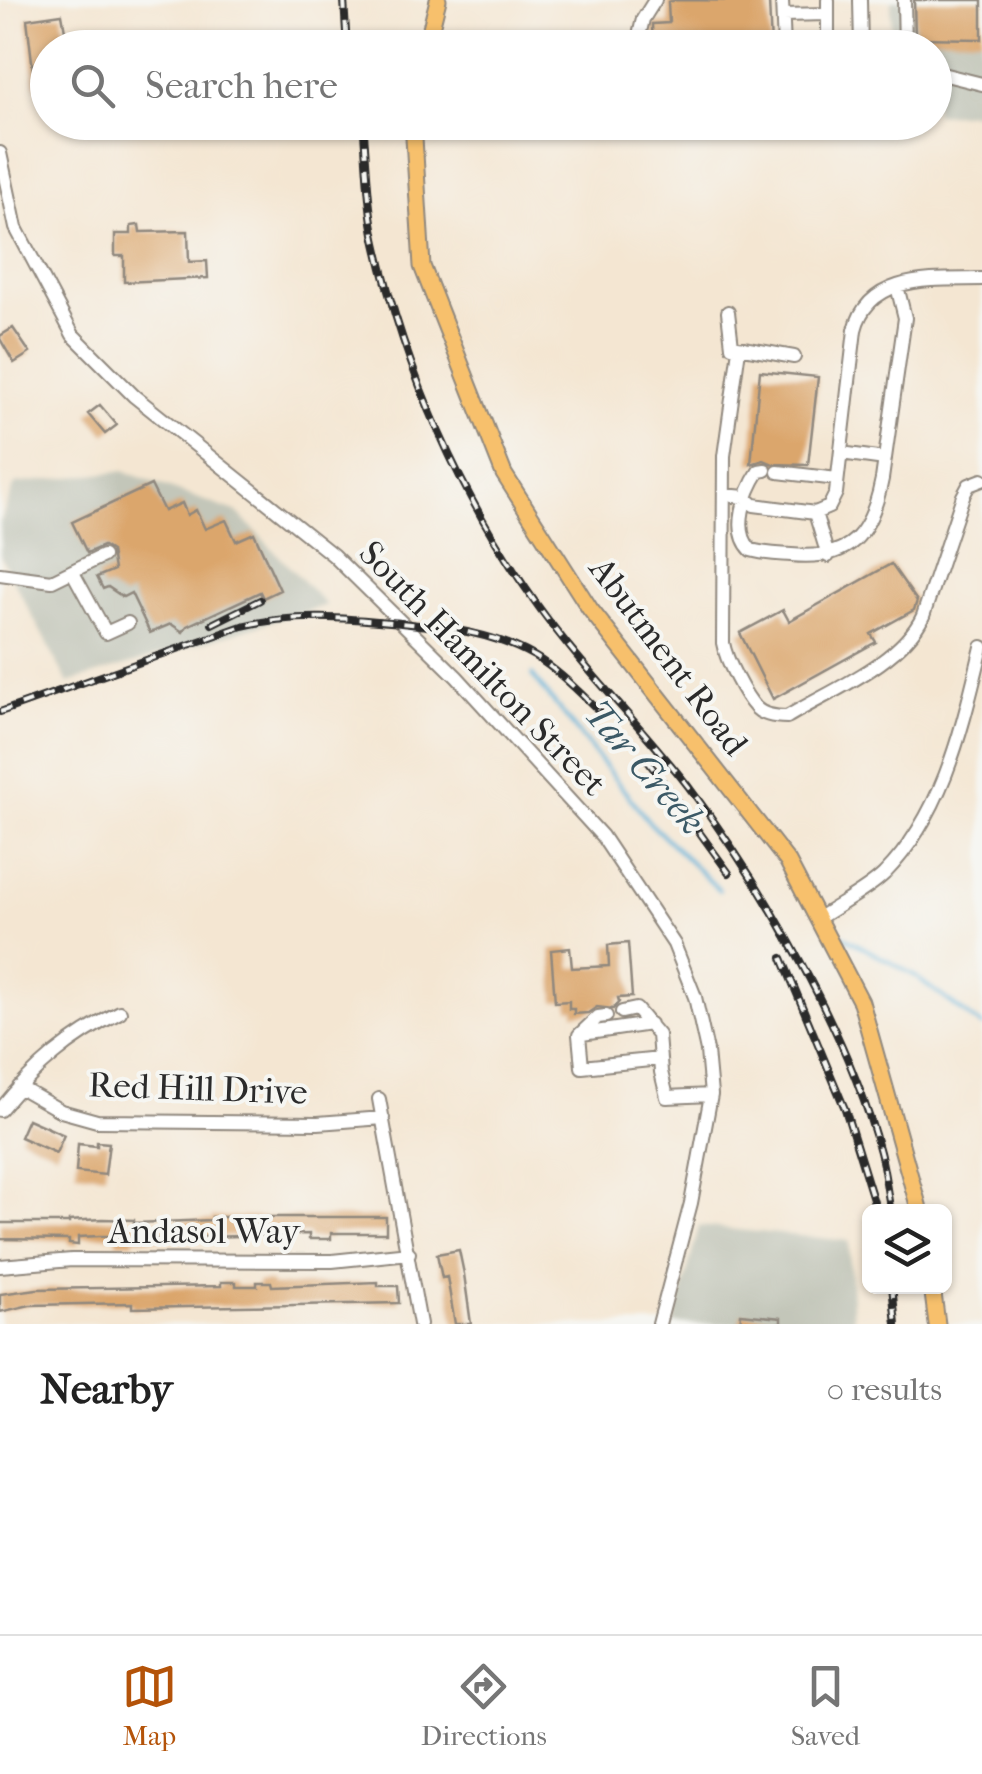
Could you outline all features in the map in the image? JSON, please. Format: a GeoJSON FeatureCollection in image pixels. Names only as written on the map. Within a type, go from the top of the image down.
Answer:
{"type":"FeatureCollection","features":[{"type":"Feature","properties":{"kind":"main road"},"geometry":{"type":"LineString","coordinates":[[430,30],[438,0]]}},
{"type":"Feature","properties":{"kind":"main road","name":"Abutment Road"},"geometry":{"type":"LineString","coordinates":[[414,140],[422,266],[504,474],[590,608],[788,862],[861,1002],[918,1204]]}},
{"type":"Feature","properties":{"kind":"main road"},"geometry":{"type":"LineString","coordinates":[[933,1294],[937,1324]]}},
{"type":"Feature","properties":{"kind":"street"},"geometry":{"type":"LineString","coordinates":[[640,30],[655,0]]}},
{"type":"Feature","properties":{"kind":"street"},"geometry":{"type":"LineString","coordinates":[[782,0],[783,30]]}},
{"type":"Feature","properties":{"kind":"street"},"geometry":{"type":"LineString","coordinates":[[860,0],[861,30]]}},
{"type":"Feature","properties":{"kind":"street"},"geometry":{"type":"LineString","coordinates":[[904,0],[905,30]]}},
{"type":"Feature","properties":{"kind":"street"},"geometry":{"type":"LineString","coordinates":[[783,15],[828,7]]}},
{"type":"Feature","properties":{"kind":"street"},"geometry":{"type":"LineString","coordinates":[[952,76],[982,84]]}},
{"type":"Feature","properties":{"kind":"street","name":"South Hamilton Street"},"geometry":{"type":"LineString","coordinates":[[0,153],[16,228],[73,335],[134,396],[333,554],[457,677],[602,836],[674,944],[694,997],[707,1051],[710,1095],[691,1203],[659,1324]]}},
{"type":"Feature","properties":{"kind":"street"},"geometry":{"type":"LineString","coordinates":[[724,495],[745,497],[754,505],[815,513],[829,506],[836,493],[859,315],[871,299],[897,286],[932,280],[982,279]]}},
{"type":"Feature","properties":{"kind":"street"},"geometry":{"type":"LineString","coordinates":[[838,478],[759,471],[745,497],[744,543],[751,550],[814,558],[828,556],[844,550],[867,523],[878,500],[905,318],[897,286]]}},
{"type":"Feature","properties":{"kind":"street"},"geometry":{"type":"LineString","coordinates":[[728,312],[730,343],[739,349],[794,356]]}},
{"type":"Feature","properties":{"kind":"street"},"geometry":{"type":"LineString","coordinates":[[739,349],[724,456],[722,619],[725,656],[756,708],[767,715],[787,717],[900,650],[915,633],[963,496],[969,484],[982,480]]}},
{"type":"Feature","properties":{"kind":"street"},"geometry":{"type":"LineString","coordinates":[[841,453],[885,459]]}},
{"type":"Feature","properties":{"kind":"street"},"geometry":{"type":"LineString","coordinates":[[815,513],[828,556]]}},
{"type":"Feature","properties":{"kind":"street"},"geometry":{"type":"LineString","coordinates":[[0,574],[52,581],[103,556]]}},
{"type":"Feature","properties":{"kind":"street"},"geometry":{"type":"LineString","coordinates":[[72,571],[106,633],[128,623]]}},
{"type":"Feature","properties":{"kind":"street"},"geometry":{"type":"LineString","coordinates":[[819,918],[883,875],[926,818],[958,745],[982,647]]}},
{"type":"Feature","properties":{"kind":"street"},"geometry":{"type":"LineString","coordinates":[[622,1012],[636,1009],[658,1035],[667,1097],[710,1095]]}},
{"type":"Feature","properties":{"kind":"street","name":"Red Hill Drive"},"geometry":{"type":"LineString","coordinates":[[0,1110],[46,1059],[120,1012]]}},
{"type":"Feature","properties":{"kind":"street"},"geometry":{"type":"LineString","coordinates":[[579,1035],[606,1016]]}},
{"type":"Feature","properties":{"kind":"street"},"geometry":{"type":"LineString","coordinates":[[579,1035],[650,1024]]}},
{"type":"Feature","properties":{"kind":"street"},"geometry":{"type":"LineString","coordinates":[[579,1035],[582,1067],[660,1059]]}},
{"type":"Feature","properties":{"kind":"street","name":"Red Hill Drive"},"geometry":{"type":"LineString","coordinates":[[18,1087],[61,1111],[97,1121],[318,1123],[383,1118]]}},
{"type":"Feature","properties":{"kind":"street"},"geometry":{"type":"LineString","coordinates":[[379,1099],[420,1324]]}},
{"type":"Feature","properties":{"kind":"street","name":"Andasol Way"},"geometry":{"type":"LineString","coordinates":[[0,1266],[72,1260],[332,1261],[408,1253]]}},
{"type":"Feature","properties":{"kind":"shaded area"},"geometry":{"type":"Polygon","coordinates":[[[891,0],[982,0],[982,112],[952,113],[952,30],[892,30],[891,0]]]}},
{"type":"Feature","properties":{"kind":"shaded area"},"geometry":{"type":"Polygon","coordinates":[[[123,471],[238,513],[326,605],[68,683],[0,555],[0,522],[15,484],[123,471]]]}},
{"type":"Feature","properties":{"kind":"shaded area"},"geometry":{"type":"Polygon","coordinates":[[[699,1226],[849,1241],[853,1324],[674,1324],[699,1226]]]}},
{"type":"Feature","properties":{"kind":"building"},"geometry":{"type":"Polygon","coordinates":[[[914,0],[982,0],[982,39],[952,39],[952,30],[915,30],[914,0]]]}},
{"type":"Feature","properties":{"kind":"building"},"geometry":{"type":"Polygon","coordinates":[[[769,1],[770,30],[652,30],[652,24],[669,23],[668,2],[769,1]]]}},
{"type":"Feature","properties":{"kind":"building"},"geometry":{"type":"Polygon","coordinates":[[[62,14],[65,30],[30,30],[30,44],[27,19],[62,14]]]}},
{"type":"Feature","properties":{"kind":"building"},"geometry":{"type":"Polygon","coordinates":[[[139,225],[140,232],[188,231],[189,262],[207,261],[208,278],[124,282],[124,256],[115,256],[115,234],[131,234],[131,226],[139,225]]]}},
{"type":"Feature","properties":{"kind":"building"},"geometry":{"type":"Polygon","coordinates":[[[13,328],[30,353],[14,363],[0,339],[13,328]]]}},
{"type":"Feature","properties":{"kind":"building"},"geometry":{"type":"Polygon","coordinates":[[[760,371],[818,377],[808,465],[764,460],[751,464],[760,371]]]}},
{"type":"Feature","properties":{"kind":"building"},"geometry":{"type":"Polygon","coordinates":[[[100,405],[117,425],[105,434],[88,414],[100,405]]]}},
{"type":"Feature","properties":{"kind":"building"},"geometry":{"type":"Polygon","coordinates":[[[151,485],[164,511],[182,503],[187,515],[196,510],[205,529],[226,520],[236,541],[254,533],[280,590],[263,598],[260,592],[187,626],[183,632],[171,624],[150,633],[131,593],[123,597],[108,587],[103,589],[97,577],[114,570],[111,551],[103,546],[87,553],[72,522],[151,485]]]}},
{"type":"Feature","properties":{"kind":"building"},"geometry":{"type":"Polygon","coordinates":[[[891,564],[917,601],[914,610],[871,634],[876,642],[773,699],[740,633],[783,610],[789,621],[891,564]]]}},
{"type":"Feature","properties":{"kind":"building"},"geometry":{"type":"Polygon","coordinates":[[[628,943],[632,997],[618,998],[613,1009],[597,1007],[588,1013],[574,1014],[569,1001],[555,1002],[551,950],[570,948],[572,968],[609,966],[608,945],[628,943]]]}},
{"type":"Feature","properties":{"kind":"building"},"geometry":{"type":"Polygon","coordinates":[[[28,1119],[64,1135],[56,1153],[20,1137],[28,1119]]]}},
{"type":"Feature","properties":{"kind":"building"},"geometry":{"type":"Polygon","coordinates":[[[97,1142],[109,1143],[105,1175],[76,1172],[78,1144],[97,1146],[97,1142]]]}},
{"type":"Feature","properties":{"kind":"building"},"geometry":{"type":"Polygon","coordinates":[[[212,1217],[386,1217],[386,1233],[331,1233],[331,1239],[309,1239],[309,1234],[134,1239],[134,1243],[117,1243],[117,1236],[100,1236],[78,1237],[78,1245],[69,1244],[69,1240],[0,1239],[0,1223],[102,1219],[134,1223],[212,1217]]]}},
{"type":"Feature","properties":{"kind":"building"},"geometry":{"type":"Polygon","coordinates":[[[459,1250],[471,1324],[455,1324],[447,1277],[442,1278],[437,1254],[459,1250]]]}},
{"type":"Feature","properties":{"kind":"building"},"geometry":{"type":"Polygon","coordinates":[[[221,1282],[257,1286],[257,1282],[271,1282],[272,1286],[378,1282],[378,1286],[398,1286],[399,1303],[132,1308],[132,1303],[30,1305],[0,1312],[0,1294],[37,1289],[221,1286],[221,1282]]]}},
{"type":"Feature","properties":{"kind":"building"},"geometry":{"type":"Polygon","coordinates":[[[741,1314],[781,1318],[781,1324],[740,1324],[741,1314]]]}},
{"type":"Feature","properties":{"kind":"waterway","name":"Tar Creek"},"geometry":{"type":"LineString","coordinates":[[532,675],[650,823],[719,890]]}},
{"type":"Feature","properties":{"kind":"waterway","name":"Tar Creek"},"geometry":{"type":"LineString","coordinates":[[839,934],[912,974],[982,1026]]}},
{"type":"Feature","properties":{"kind":"railway"},"geometry":{"type":"LineString","coordinates":[[344,0],[346,30]]}},
{"type":"Feature","properties":{"kind":"railway"},"geometry":{"type":"LineString","coordinates":[[365,140],[371,213],[388,291],[420,386],[461,478],[538,606],[688,786],[773,914],[847,1058],[880,1152],[890,1204]]}},
{"type":"Feature","properties":{"kind":"railway"},"geometry":{"type":"LineString","coordinates":[[212,624],[260,600]]}},
{"type":"Feature","properties":{"kind":"railway"},"geometry":{"type":"LineString","coordinates":[[0,712],[242,626],[321,618],[436,627],[502,641],[543,662],[598,710]]}},
{"type":"Feature","properties":{"kind":"railway"},"geometry":{"type":"LineString","coordinates":[[647,760],[729,873]]}},
{"type":"Feature","properties":{"kind":"railway"},"geometry":{"type":"LineString","coordinates":[[782,958],[845,1109],[875,1204]]}},
{"type":"Feature","properties":{"kind":"railway"},"geometry":{"type":"LineString","coordinates":[[893,1294],[896,1324]]}}]}
